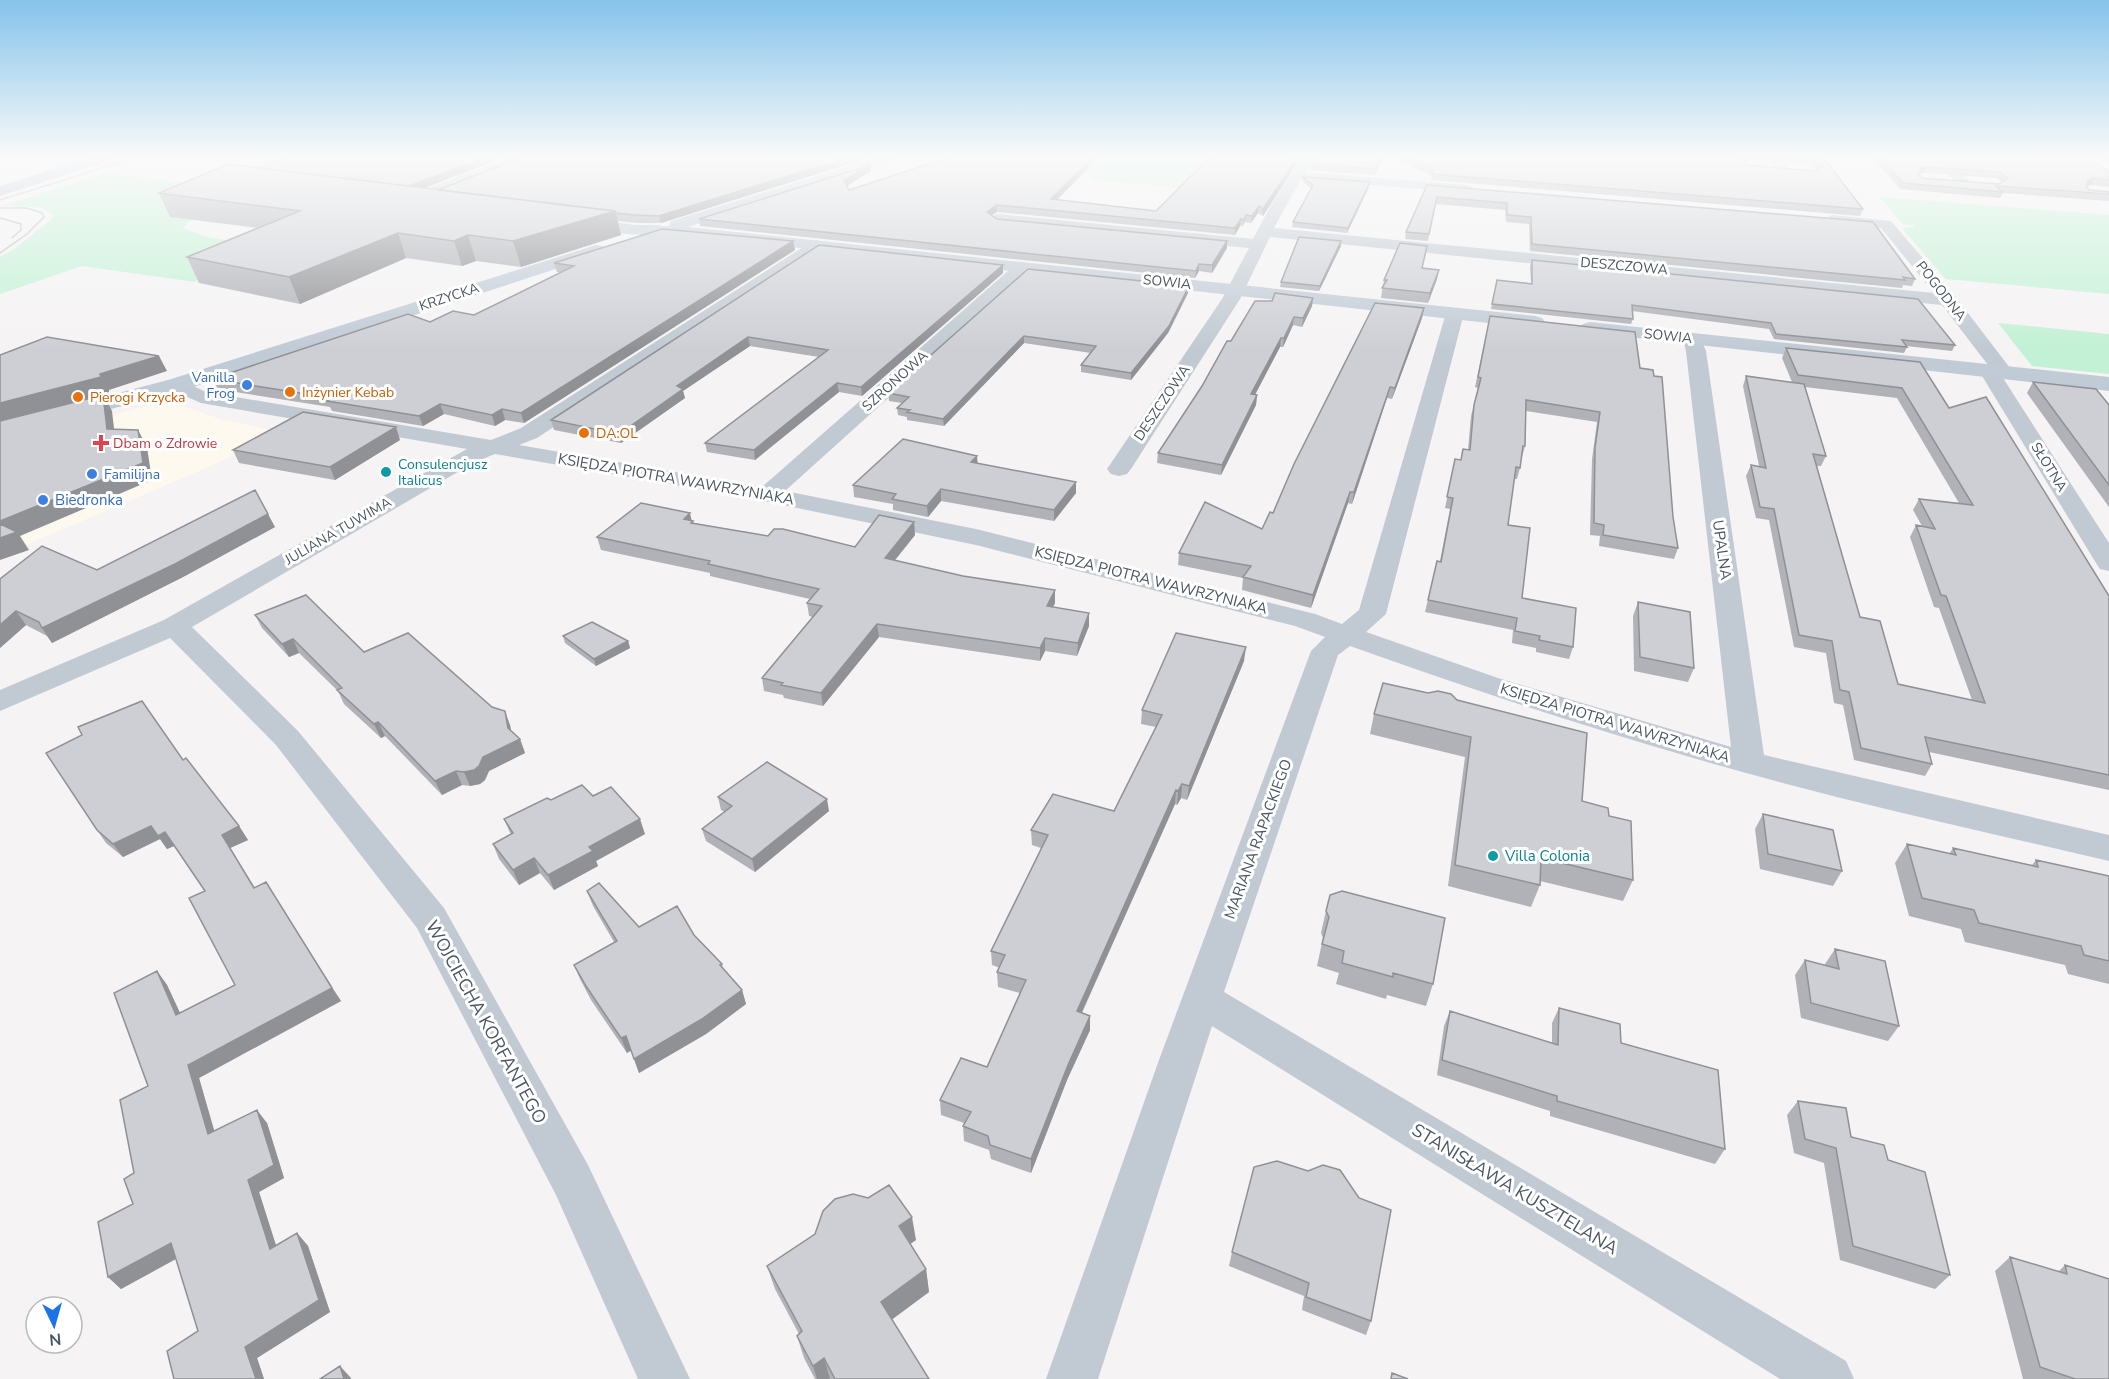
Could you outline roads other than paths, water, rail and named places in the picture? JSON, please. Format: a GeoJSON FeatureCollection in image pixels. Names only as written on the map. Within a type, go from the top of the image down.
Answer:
{"type":"FeatureCollection","features":[{"type":"Feature","properties":{"kind":"street","name":"KRZYCKA"},"geometry":{"type":"LineString","coordinates":[[0,431],[176,385],[691,220]]}},
{"type":"Feature","properties":{"kind":"street","name":"DESZCZOWA"},"geometry":{"type":"LineString","coordinates":[[1016,220],[1261,238],[1833,286],[1949,300]]}},
{"type":"Feature","properties":{"kind":"street","name":"DESZCZOWA"},"geometry":{"type":"LineString","coordinates":[[1119,469],[1236,290],[1271,220]]}},
{"type":"Feature","properties":{"kind":"street","name":"POGODNA"},"geometry":{"type":"LineString","coordinates":[[1843,220],[1886,224],[1949,300],[1996,371]]}},
{"type":"Feature","properties":{"kind":"street","name":"SOWIA"},"geometry":{"type":"LineString","coordinates":[[564,221],[636,230],[709,233],[2109,384]]}},
{"type":"Feature","properties":{"kind":"street","name":"JULIANA TUWIMA"},"geometry":{"type":"LineString","coordinates":[[0,701],[174,626],[467,457],[532,432],[817,245]]}},
{"type":"Feature","properties":{"kind":"street","name":"SZRONOWA"},"geometry":{"type":"LineString","coordinates":[[767,495],[1023,267]]}},
{"type":"Feature","properties":{"kind":"street","name":"MARIANA RAPACKIEGO"},"geometry":{"type":"LineString","coordinates":[[1072,1379],[1202,999],[1325,651],[1372,614],[1455,313]]}},
{"type":"Feature","properties":{"kind":"street","name":"UPALNA"},"geometry":{"type":"LineString","coordinates":[[1692,339],[1749,762]]}},
{"type":"Feature","properties":{"kind":"street","name":"SŁOTNA"},"geometry":{"type":"LineString","coordinates":[[1996,371],[2109,563]]}},
{"type":"Feature","properties":{"kind":"street","name":"KSIĘDZA PIOTRA WAWRZYNIAKA"},"geometry":{"type":"LineString","coordinates":[[176,385],[201,397],[767,495],[976,537],[1275,611],[1487,685],[1749,762],[2109,848]]}},
{"type":"Feature","properties":{"kind":"street","name":"WOJCIECHA KORFANTEGO"},"geometry":{"type":"LineString","coordinates":[[174,626],[287,738],[431,918],[572,1180],[664,1379]]}},
{"type":"Feature","properties":{"kind":"street","name":"STANISŁAWA KUSZTELANA"},"geometry":{"type":"LineString","coordinates":[[1202,999],[1828,1379]]}},
{"type":"Feature","properties":{"kind":"tram line"},"geometry":{"type":"LineString","coordinates":[[8,220],[21,224],[21,230],[12,238]]}},
{"type":"Feature","properties":{"kind":"tram line"},"geometry":{"type":"LineString","coordinates":[[0,253],[27,234],[41,220]]}},
{"type":"Feature","properties":{"kind":"place","name":"Vanilla Frog"},"geometry":{"type":"Point","coordinates":[247,385]}},
{"type":"Feature","properties":{"kind":"place","name":"Inżynier Kebab"},"geometry":{"type":"Point","coordinates":[290,392]}},
{"type":"Feature","properties":{"kind":"place","name":"Pierogi Krzycka"},"geometry":{"type":"Point","coordinates":[78,397]}},
{"type":"Feature","properties":{"kind":"place","name":"DA:OL"},"geometry":{"type":"Point","coordinates":[584,433]}},
{"type":"Feature","properties":{"kind":"place","name":"Dbam o Zdrowie"},"geometry":{"type":"Point","coordinates":[101,443]}},
{"type":"Feature","properties":{"kind":"place","name":"Consulencjusz Italicus"},"geometry":{"type":"Point","coordinates":[386,472]}},
{"type":"Feature","properties":{"kind":"place","name":"Familijna"},"geometry":{"type":"Point","coordinates":[92,474]}},
{"type":"Feature","properties":{"kind":"place","name":"Biedronka"},"geometry":{"type":"Point","coordinates":[43,500]}},
{"type":"Feature","properties":{"kind":"place","name":"Villa Colonia"},"geometry":{"type":"Point","coordinates":[1493,856]}}]}
